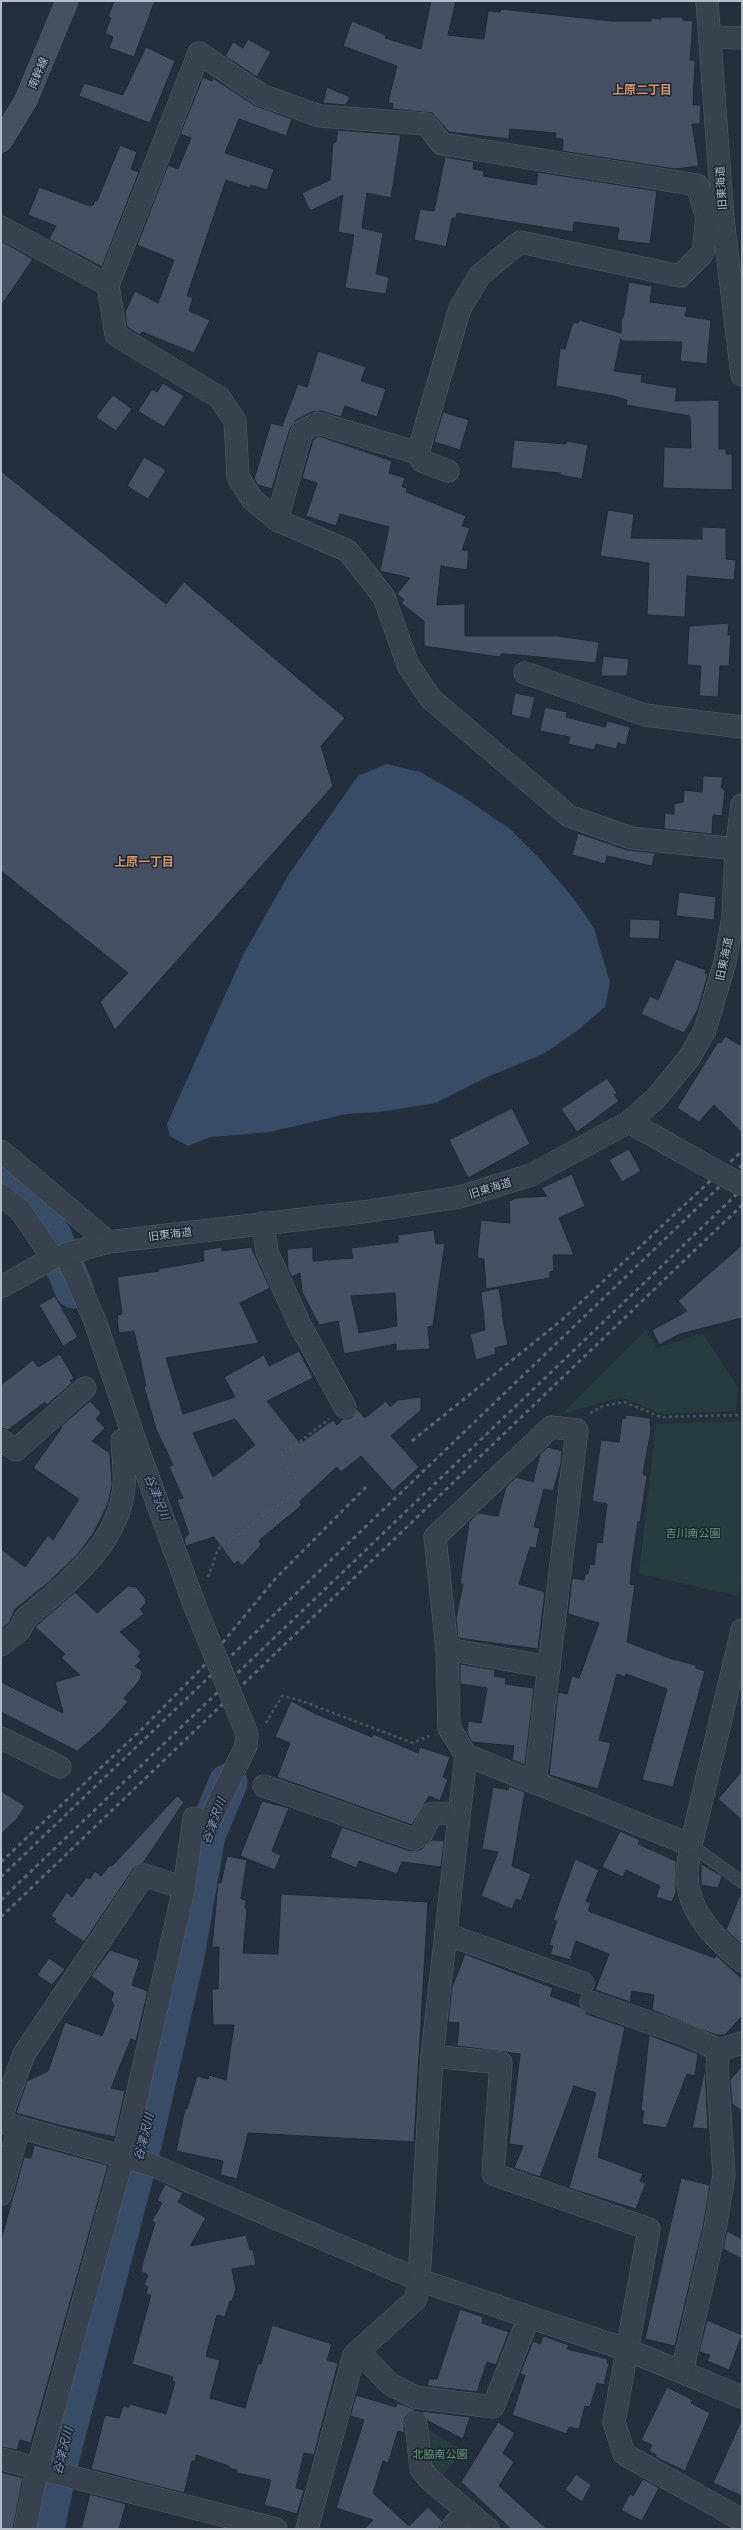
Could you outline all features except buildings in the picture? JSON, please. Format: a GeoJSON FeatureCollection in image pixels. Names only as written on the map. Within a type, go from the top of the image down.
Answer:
{"type":"FeatureCollection","features":[{"type":"Feature","properties":{"kind":"main road","name":"南幹線"},"geometry":{"type":"LineString","coordinates":[[1,141],[26,100],[67,1]]}},
{"type":"Feature","properties":{"kind":"street","name":"旧東海道"},"geometry":{"type":"LineString","coordinates":[[707,1],[710,37],[715,218],[741,341],[742,375]]}},
{"type":"Feature","properties":{"kind":"street"},"geometry":{"type":"LineString","coordinates":[[710,37],[742,38]]}},
{"type":"Feature","properties":{"kind":"street"},"geometry":{"type":"LineString","coordinates":[[448,471],[422,461],[418,453],[460,308],[480,275],[520,242],[680,276],[703,253],[715,218],[698,184],[442,144],[426,124],[320,116],[261,95],[198,53],[108,285],[116,335],[220,398],[235,421],[238,477],[252,499],[277,520],[348,551],[384,596],[408,665],[431,699],[569,816],[631,838],[736,849]]}},
{"type":"Feature","properties":{"kind":"street"},"geometry":{"type":"LineString","coordinates":[[1,227],[108,285]]}},
{"type":"Feature","properties":{"kind":"street"},"geometry":{"type":"LineString","coordinates":[[277,520],[302,431],[318,423],[418,453]]}},
{"type":"Feature","properties":{"kind":"street"},"geometry":{"type":"LineString","coordinates":[[526,673],[645,715],[742,727]]}},
{"type":"Feature","properties":{"kind":"street","name":"旧東海道"},"geometry":{"type":"LineString","coordinates":[[1,1287],[60,1257],[108,1242],[363,1212],[460,1197],[531,1175],[628,1122],[656,1098],[689,1058],[705,1030],[725,962],[732,924],[736,849],[742,805]]}},
{"type":"Feature","properties":{"kind":"street"},"geometry":{"type":"LineString","coordinates":[[628,1122],[742,1185]]}},
{"type":"Feature","properties":{"kind":"street"},"geometry":{"type":"LineString","coordinates":[[1,1151],[108,1242]]}},
{"type":"Feature","properties":{"kind":"street"},"geometry":{"type":"LineString","coordinates":[[1,1194],[20,1210],[60,1257],[95,1321],[133,1436],[196,1610],[247,1734],[246,1746],[209,1822],[194,1818],[184,1888],[123,2157],[37,2470],[25,2529]]}},
{"type":"Feature","properties":{"kind":"street"},"geometry":{"type":"LineString","coordinates":[[263,1223],[266,1252],[300,1325],[345,1407]]}},
{"type":"Feature","properties":{"kind":"street"},"geometry":{"type":"LineString","coordinates":[[1,1440],[16,1450],[85,1388]]}},
{"type":"Feature","properties":{"kind":"street"},"geometry":{"type":"LineString","coordinates":[[536,1783],[577,1430],[551,1427],[435,1537],[447,1649],[449,1728],[466,1755],[691,1846]]}},
{"type":"Feature","properties":{"kind":"street"},"geometry":{"type":"LineString","coordinates":[[1,1645],[19,1631],[25,1619],[80,1570],[100,1549],[116,1518],[124,1486],[122,1440],[133,1436]]}},
{"type":"Feature","properties":{"kind":"street"},"geometry":{"type":"LineString","coordinates":[[742,1630],[691,1846],[687,1876],[691,1898],[700,1918],[742,1961]]}},
{"type":"Feature","properties":{"kind":"street"},"geometry":{"type":"LineString","coordinates":[[447,1649],[549,1667]]}},
{"type":"Feature","properties":{"kind":"street"},"geometry":{"type":"LineString","coordinates":[[1,1738],[60,1766]]}},
{"type":"Feature","properties":{"kind":"street"},"geometry":{"type":"LineString","coordinates":[[308,2529],[354,2355],[416,2299],[419,2280],[432,2056],[466,1755]]}},
{"type":"Feature","properties":{"kind":"street"},"geometry":{"type":"LineString","coordinates":[[264,1786],[414,1838],[421,1835],[431,1814],[459,1813]]}},
{"type":"Feature","properties":{"kind":"street"},"geometry":{"type":"LineString","coordinates":[[1,2194],[7,2122],[24,2054],[144,1875],[184,1888]]}},
{"type":"Feature","properties":{"kind":"street"},"geometry":{"type":"LineString","coordinates":[[446,1934],[587,1992],[719,2050],[742,2043]]}},
{"type":"Feature","properties":{"kind":"street"},"geometry":{"type":"LineString","coordinates":[[682,2372],[715,2229],[724,2175],[717,2066],[719,2050]]}},
{"type":"Feature","properties":{"kind":"street"},"geometry":{"type":"LineString","coordinates":[[432,2056],[501,2063],[493,2174],[649,2229],[614,2422],[624,2454],[742,2520]]}},
{"type":"Feature","properties":{"kind":"street"},"geometry":{"type":"LineString","coordinates":[[7,2122],[152,2165],[419,2280],[628,2350],[742,2397]]}},
{"type":"Feature","properties":{"kind":"street"},"geometry":{"type":"LineString","coordinates":[[358,2351],[390,2384],[415,2397],[493,2407],[529,2317]]}},
{"type":"Feature","properties":{"kind":"street"},"geometry":{"type":"LineString","coordinates":[[416,2423],[421,2469],[429,2479],[488,2529]]}},
{"type":"Feature","properties":{"kind":"street"},"geometry":{"type":"LineString","coordinates":[[1,2459],[237,2524],[276,2529]]}},
{"type":"Feature","properties":{"kind":"street"},"geometry":{"type":"LineString","coordinates":[[451,2529],[466,2510]]}},
{"type":"Feature","properties":{"kind":"lane"},"geometry":{"type":"LineString","coordinates":[[691,1846],[742,1882]]}},
{"type":"Feature","properties":{"kind":"path"},"geometry":{"type":"LineString","coordinates":[[588,1414],[603,1406],[624,1402],[661,1417],[742,1415]]}},
{"type":"Feature","properties":{"kind":"path"},"geometry":{"type":"LineString","coordinates":[[218,1549],[295,1493],[283,1455],[345,1407]]}},
{"type":"Feature","properties":{"kind":"path"},"geometry":{"type":"LineString","coordinates":[[247,1734],[261,1731],[282,1696],[299,1700],[413,1742],[449,1728]]}},
{"type":"Feature","properties":{"kind":"green space"},"geometry":{"type":"Polygon","coordinates":[[[646,1330],[657,1348],[703,1333],[738,1388],[736,1411],[661,1414],[621,1397],[562,1414],[646,1330]]]}},
{"type":"Feature","properties":{"kind":"green space","name":"吉川南公園"},"geometry":{"type":"Polygon","coordinates":[[[742,1421],[742,1574],[738,1596],[639,1574],[656,1424],[742,1421]]]}},
{"type":"Feature","properties":{"kind":"green space","name":"北脇南公園"},"geometry":{"type":"Polygon","coordinates":[[[427,2429],[463,2450],[441,2478],[429,2469],[427,2429]]]}},
{"type":"Feature","properties":{"kind":"water"},"geometry":{"type":"Polygon","coordinates":[[[387,764],[420,772],[462,796],[510,829],[541,860],[573,898],[594,928],[610,983],[605,1007],[578,1030],[545,1053],[485,1078],[436,1103],[379,1112],[346,1114],[270,1132],[210,1137],[188,1146],[170,1136],[167,1124],[244,953],[289,874],[358,776],[387,764]]]}},
{"type":"Feature","properties":{"kind":"waterway","name":"谷津沢川"},"geometry":{"type":"LineString","coordinates":[[1,1182],[33,1208],[53,1238],[74,1289]]}},
{"type":"Feature","properties":{"kind":"waterway","name":"谷津沢川"},"geometry":{"type":"LineString","coordinates":[[45,2529],[59,2461],[143,2141],[185,1956],[206,1835],[228,1783]]}},
{"type":"Feature","properties":{"kind":"railway"},"geometry":{"type":"LineString","coordinates":[[412,1441],[563,1319],[742,1151]]}},
{"type":"Feature","properties":{"kind":"railway"},"geometry":{"type":"LineString","coordinates":[[1,1877],[742,1165]]}},
{"type":"Feature","properties":{"kind":"railway"},"geometry":{"type":"LineString","coordinates":[[1,1900],[742,1189]]}},
{"type":"Feature","properties":{"kind":"railway"},"geometry":{"type":"LineString","coordinates":[[1,1917],[742,1205]]}},
{"type":"Feature","properties":{"kind":"railway"},"geometry":{"type":"LineString","coordinates":[[1,1862],[141,1730],[201,1669],[275,1579],[368,1485]]}},
{"type":"Feature","properties":{"kind":"district","name":"上原二丁目"},"geometry":{"type":"Point","coordinates":[642,90]}},
{"type":"Feature","properties":{"kind":"district","name":"上原一丁目"},"geometry":{"type":"Point","coordinates":[144,862]}}]}
